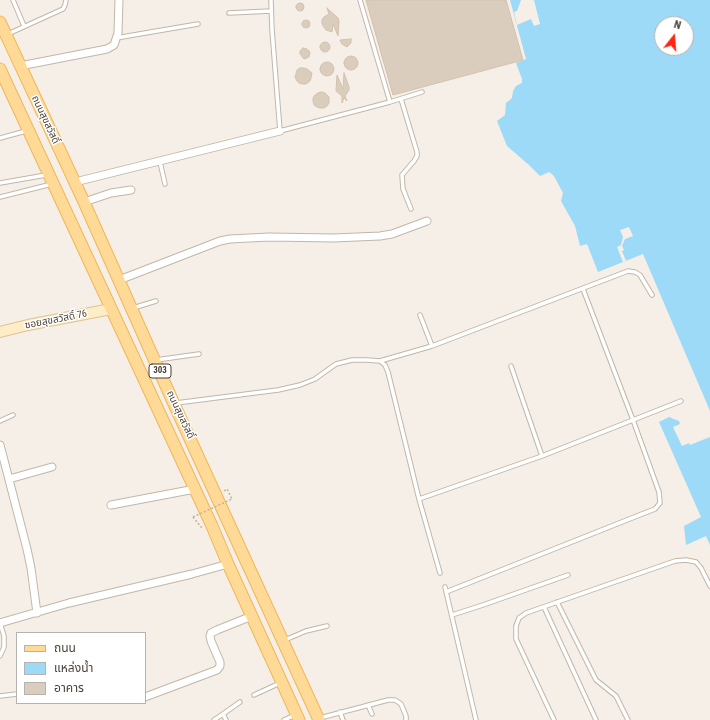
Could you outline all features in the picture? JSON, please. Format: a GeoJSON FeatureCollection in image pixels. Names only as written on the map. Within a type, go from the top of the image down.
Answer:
{"type":"FeatureCollection","features":[{"type":"Feature","properties":{"kind":"main road","name":"ถนนสุขสวัสดิ์"},"geometry":{"type":"LineString","coordinates":[[0,22],[75,182],[174,404],[319,719]]}},
{"type":"Feature","properties":{"kind":"main road","name":"ถนนสุขสวัสดิ์"},"geometry":{"type":"LineString","coordinates":[[0,69],[195,489],[297,717]]}},
{"type":"Feature","properties":{"kind":"street"},"geometry":{"type":"LineString","coordinates":[[20,66],[107,49],[114,45],[118,33],[119,0]]}},
{"type":"Feature","properties":{"kind":"street"},"geometry":{"type":"LineString","coordinates":[[75,182],[280,131]]}},
{"type":"Feature","properties":{"kind":"street"},"geometry":{"type":"LineString","coordinates":[[84,202],[111,193],[131,190]]}},
{"type":"Feature","properties":{"kind":"street"},"geometry":{"type":"LineString","coordinates":[[119,280],[220,241],[230,239],[269,237],[334,238],[380,236],[392,234],[427,221]]}},
{"type":"Feature","properties":{"kind":"street","name":"ซอยสุขสวัสดิ์ 76"},"geometry":{"type":"LineString","coordinates":[[0,332],[111,309]]}},
{"type":"Feature","properties":{"kind":"street"},"geometry":{"type":"LineString","coordinates":[[0,445],[30,562],[36,613]]}},
{"type":"Feature","properties":{"kind":"street"},"geometry":{"type":"LineString","coordinates":[[9,479],[52,467]]}},
{"type":"Feature","properties":{"kind":"street"},"geometry":{"type":"LineString","coordinates":[[111,505],[195,489]]}},
{"type":"Feature","properties":{"kind":"street"},"geometry":{"type":"LineString","coordinates":[[0,623],[69,603],[228,564]]}},
{"type":"Feature","properties":{"kind":"street"},"geometry":{"type":"LineString","coordinates":[[146,697],[218,670],[220,662],[211,641],[211,633],[252,616]]}},
{"type":"Feature","properties":{"kind":"lane"},"geometry":{"type":"LineString","coordinates":[[13,0],[24,26]]}},
{"type":"Feature","properties":{"kind":"lane"},"geometry":{"type":"LineString","coordinates":[[6,35],[63,9],[66,6],[66,0]]}},
{"type":"Feature","properties":{"kind":"lane"},"geometry":{"type":"LineString","coordinates":[[271,0],[280,131],[402,99],[422,92]]}},
{"type":"Feature","properties":{"kind":"lane"},"geometry":{"type":"LineString","coordinates":[[360,0],[390,102]]}},
{"type":"Feature","properties":{"kind":"lane"},"geometry":{"type":"LineString","coordinates":[[229,13],[271,11]]}},
{"type":"Feature","properties":{"kind":"lane"},"geometry":{"type":"LineString","coordinates":[[116,38],[198,24]]}},
{"type":"Feature","properties":{"kind":"lane"},"geometry":{"type":"LineString","coordinates":[[402,99],[417,152],[417,156],[414,161],[402,175],[403,189],[411,209]]}},
{"type":"Feature","properties":{"kind":"lane"},"geometry":{"type":"LineString","coordinates":[[0,138],[28,130]]}},
{"type":"Feature","properties":{"kind":"lane"},"geometry":{"type":"LineString","coordinates":[[160,162],[164,184]]}},
{"type":"Feature","properties":{"kind":"lane"},"geometry":{"type":"LineString","coordinates":[[0,183],[51,179]]}},
{"type":"Feature","properties":{"kind":"lane"},"geometry":{"type":"LineString","coordinates":[[0,197],[51,179]]}},
{"type":"Feature","properties":{"kind":"lane"},"geometry":{"type":"LineString","coordinates":[[174,404],[271,391],[300,385],[315,379],[336,364],[352,360],[380,361],[432,346],[628,271],[635,272],[640,275],[652,295]]}},
{"type":"Feature","properties":{"kind":"lane"},"geometry":{"type":"LineString","coordinates":[[446,592],[656,509],[660,503],[659,492],[583,289]]}},
{"type":"Feature","properties":{"kind":"lane"},"geometry":{"type":"LineString","coordinates":[[132,309],[156,300]]}},
{"type":"Feature","properties":{"kind":"lane"},"geometry":{"type":"LineString","coordinates":[[420,316],[432,346]]}},
{"type":"Feature","properties":{"kind":"lane"},"geometry":{"type":"LineString","coordinates":[[155,360],[199,354]]}},
{"type":"Feature","properties":{"kind":"lane"},"geometry":{"type":"LineString","coordinates":[[380,361],[385,365],[388,372],[419,500],[440,573]]}},
{"type":"Feature","properties":{"kind":"lane"},"geometry":{"type":"LineString","coordinates":[[511,366],[542,456]]}},
{"type":"Feature","properties":{"kind":"lane"},"geometry":{"type":"LineString","coordinates":[[419,500],[542,456],[681,401]]}},
{"type":"Feature","properties":{"kind":"lane"},"geometry":{"type":"LineString","coordinates":[[0,421],[13,415]]}},
{"type":"Feature","properties":{"kind":"lane"},"geometry":{"type":"LineString","coordinates":[[554,720],[516,639],[516,626],[519,618],[526,613],[675,561],[686,560],[696,562],[701,568],[710,586]]}},
{"type":"Feature","properties":{"kind":"lane"},"geometry":{"type":"LineString","coordinates":[[452,615],[568,575]]}},
{"type":"Feature","properties":{"kind":"lane"},"geometry":{"type":"LineString","coordinates":[[445,587],[476,720]]}},
{"type":"Feature","properties":{"kind":"lane"},"geometry":{"type":"LineString","coordinates":[[557,602],[596,680],[616,696],[628,720]]}},
{"type":"Feature","properties":{"kind":"lane"},"geometry":{"type":"LineString","coordinates":[[544,607],[596,720]]}},
{"type":"Feature","properties":{"kind":"lane"},"geometry":{"type":"LineString","coordinates":[[0,623],[4,636],[4,647],[0,656]]}},
{"type":"Feature","properties":{"kind":"lane"},"geometry":{"type":"LineString","coordinates":[[284,641],[306,631],[327,626]]}},
{"type":"Feature","properties":{"kind":"lane"},"geometry":{"type":"LineString","coordinates":[[254,695],[281,682]]}},
{"type":"Feature","properties":{"kind":"lane"},"geometry":{"type":"LineString","coordinates":[[0,696],[16,694]]}},
{"type":"Feature","properties":{"kind":"lane"},"geometry":{"type":"LineString","coordinates":[[319,719],[340,712],[388,700],[395,700],[401,704],[406,720]]}},
{"type":"Feature","properties":{"kind":"lane"},"geometry":{"type":"LineString","coordinates":[[214,720],[240,702]]}},
{"type":"Feature","properties":{"kind":"lane"},"geometry":{"type":"LineString","coordinates":[[368,705],[372,714]]}},
{"type":"Feature","properties":{"kind":"lane"},"geometry":{"type":"LineString","coordinates":[[340,712],[343,720]]}},
{"type":"Feature","properties":{"kind":"lane"},"geometry":{"type":"LineString","coordinates":[[223,714],[226,720]]}},
{"type":"Feature","properties":{"kind":"lane"},"geometry":{"type":"LineString","coordinates":[[284,720],[297,717]]}},
{"type":"Feature","properties":{"kind":"path"},"geometry":{"type":"LineString","coordinates":[[194,517],[232,499]]}},
{"type":"Feature","properties":{"kind":"water"},"geometry":{"type":"Polygon","coordinates":[[[510,0],[710,0],[710,411],[643,254],[598,272],[587,244],[580,246],[575,226],[561,201],[563,193],[554,176],[549,172],[540,176],[507,146],[497,121],[505,115],[506,103],[512,98],[513,91],[516,86],[522,83],[516,63],[526,59],[510,0]]]}},
{"type":"Feature","properties":{"kind":"water"},"geometry":{"type":"Polygon","coordinates":[[[669,417],[679,421],[680,424],[673,427],[682,446],[689,443],[690,445],[710,437],[710,545],[706,536],[686,545],[684,526],[701,517],[659,422],[669,417]]]}},
{"type":"Feature","properties":{"kind":"pier"},"geometry":{"type":"Polygon","coordinates":[[[521,0],[534,0],[540,24],[534,26],[531,19],[517,25],[514,12],[517,11],[521,0]]]}},
{"type":"Feature","properties":{"kind":"pier"},"geometry":{"type":"Polygon","coordinates":[[[629,227],[633,236],[625,239],[622,246],[624,250],[622,251],[626,261],[623,262],[617,247],[621,245],[623,237],[620,230],[629,227]]]}},
{"type":"Feature","properties":{"kind":"building"},"geometry":{"type":"Polygon","coordinates":[[[366,0],[506,0],[523,60],[393,95],[366,0]]]}},
{"type":"Feature","properties":{"kind":"building"},"geometry":{"type":"Polygon","coordinates":[[[300,3],[303,4],[303,10],[300,11],[297,10],[296,7],[297,4],[300,3]]]}},
{"type":"Feature","properties":{"kind":"building"},"geometry":{"type":"Polygon","coordinates":[[[327,8],[338,18],[338,36],[333,24],[332,32],[326,30],[322,24],[324,17],[329,14],[327,8]]]}},
{"type":"Feature","properties":{"kind":"building"},"geometry":{"type":"Polygon","coordinates":[[[306,20],[309,21],[309,27],[306,28],[303,27],[302,24],[303,21],[306,20]]]}},
{"type":"Feature","properties":{"kind":"building"},"geometry":{"type":"Polygon","coordinates":[[[351,39],[351,43],[347,47],[342,44],[340,40],[351,39]]]}},
{"type":"Feature","properties":{"kind":"building"},"geometry":{"type":"Polygon","coordinates":[[[323,42],[327,42],[329,43],[329,51],[323,52],[320,49],[320,45],[323,42]]]}},
{"type":"Feature","properties":{"kind":"building"},"geometry":{"type":"Polygon","coordinates":[[[303,48],[310,52],[309,57],[304,59],[300,54],[300,51],[303,48]]]}},
{"type":"Feature","properties":{"kind":"building"},"geometry":{"type":"Polygon","coordinates":[[[351,56],[356,58],[358,63],[356,68],[351,70],[346,68],[344,63],[346,58],[351,56]]]}},
{"type":"Feature","properties":{"kind":"building"},"geometry":{"type":"Polygon","coordinates":[[[327,62],[332,64],[334,69],[332,74],[327,76],[322,74],[320,69],[322,64],[327,62]]]}},
{"type":"Feature","properties":{"kind":"building"},"geometry":{"type":"Polygon","coordinates":[[[300,68],[307,69],[312,73],[310,81],[306,84],[299,83],[295,77],[297,70],[300,68]]]}},
{"type":"Feature","properties":{"kind":"building"},"geometry":{"type":"Polygon","coordinates":[[[344,73],[349,90],[345,96],[347,101],[344,98],[342,103],[342,96],[336,91],[337,75],[343,89],[344,73]]]}},
{"type":"Feature","properties":{"kind":"building"},"geometry":{"type":"Polygon","coordinates":[[[321,92],[325,93],[329,97],[329,103],[324,108],[317,107],[314,105],[313,101],[315,95],[321,92]]]}}]}
